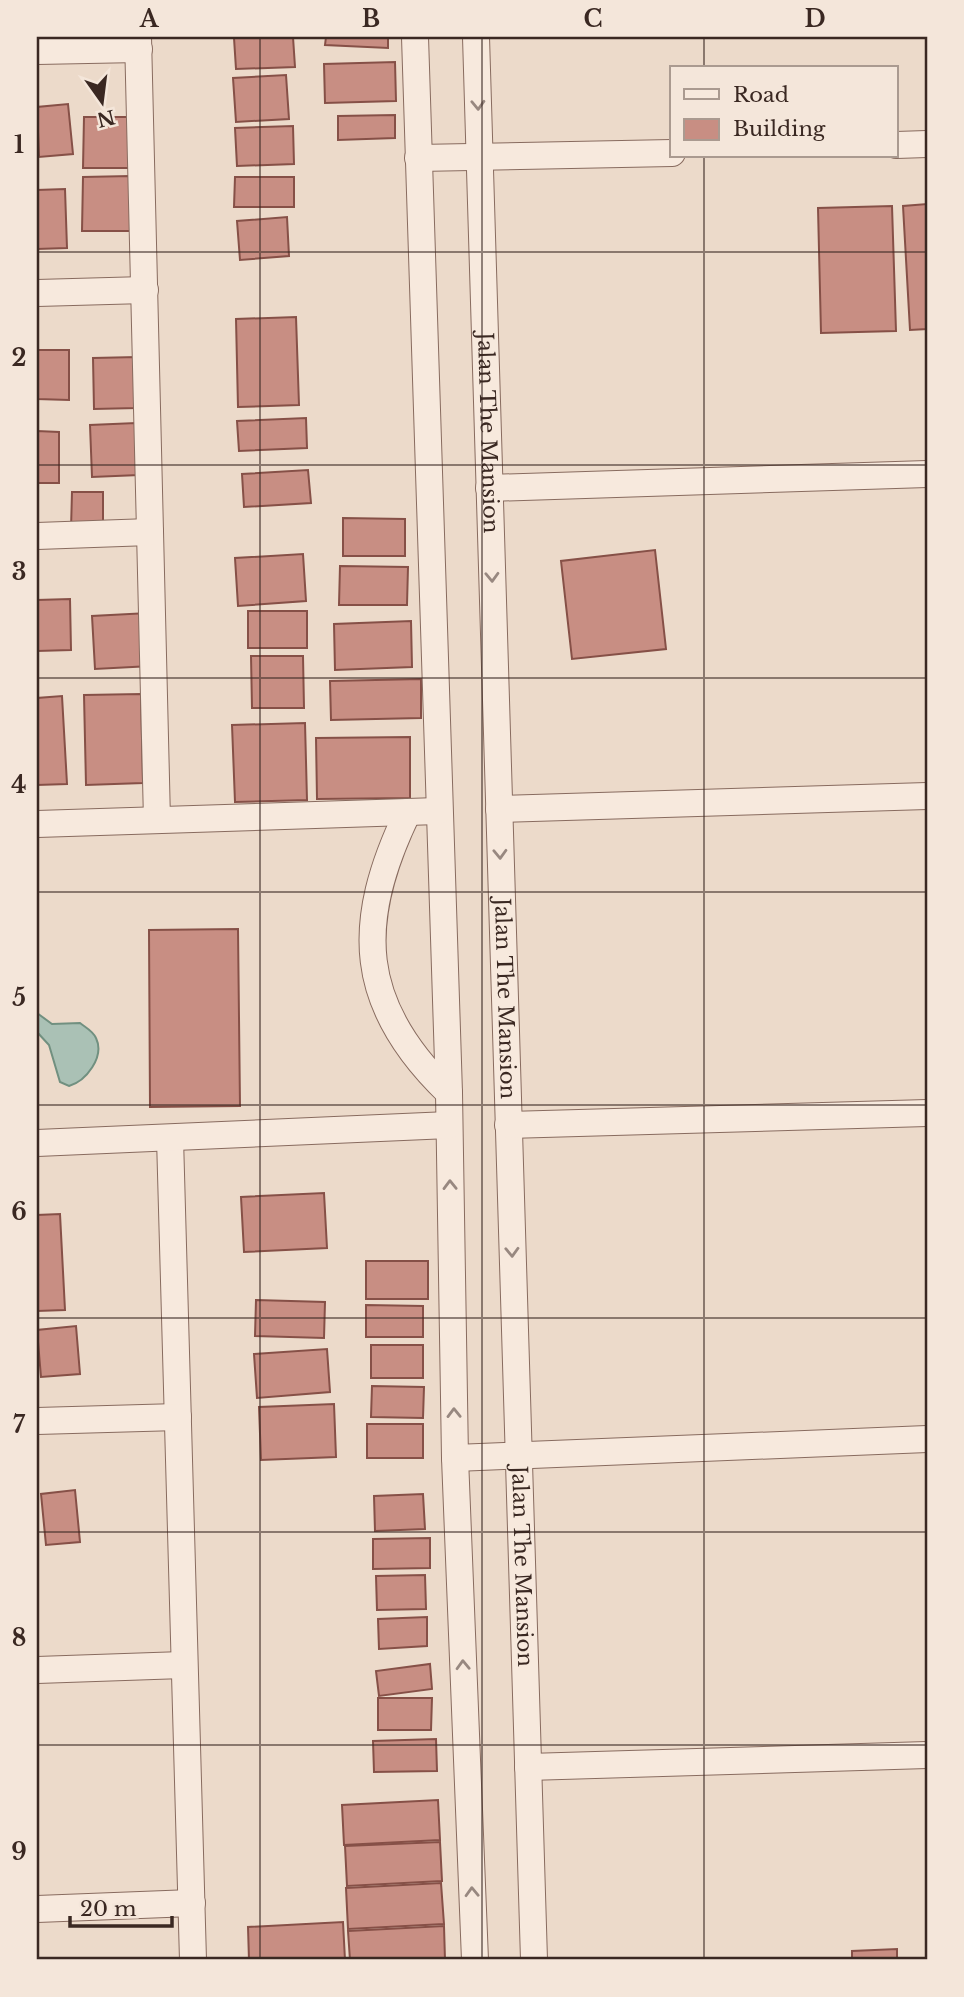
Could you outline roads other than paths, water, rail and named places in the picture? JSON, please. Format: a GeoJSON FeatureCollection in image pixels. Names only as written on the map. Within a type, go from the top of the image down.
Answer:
{"type":"FeatureCollection","features":[{"type":"Feature","properties":{"kind":"street"},"geometry":{"type":"LineString","coordinates":[[415,37],[449,1093],[455,1458],[475,1960]]}},
{"type":"Feature","properties":{"kind":"street","name":"Jalan The Mansion"},"geometry":{"type":"LineString","coordinates":[[476,37],[534,1960]]}},
{"type":"Feature","properties":{"kind":"street"},"geometry":{"type":"LineString","coordinates":[[37,51],[139,43],[157,820]]}},
{"type":"Feature","properties":{"kind":"street"},"geometry":{"type":"LineString","coordinates":[[898,145],[927,144]]}},
{"type":"Feature","properties":{"kind":"street"},"geometry":{"type":"LineString","coordinates":[[418,158],[480,159],[670,153]]}},
{"type":"Feature","properties":{"kind":"street"},"geometry":{"type":"LineString","coordinates":[[37,293],[145,290]]}},
{"type":"Feature","properties":{"kind":"street"},"geometry":{"type":"LineString","coordinates":[[489,488],[927,474]]}},
{"type":"Feature","properties":{"kind":"street"},"geometry":{"type":"LineString","coordinates":[[37,536],[150,532]]}},
{"type":"Feature","properties":{"kind":"street"},"geometry":{"type":"LineString","coordinates":[[499,810],[927,796]]}},
{"type":"Feature","properties":{"kind":"street"},"geometry":{"type":"LineString","coordinates":[[37,824],[438,811]]}},
{"type":"Feature","properties":{"kind":"street"},"geometry":{"type":"LineString","coordinates":[[408,812],[389,852],[377,888],[371,926],[374,964],[383,1001],[399,1036],[422,1066],[449,1093]]}},
{"type":"Feature","properties":{"kind":"street"},"geometry":{"type":"LineString","coordinates":[[508,1125],[927,1113]]}},
{"type":"Feature","properties":{"kind":"street"},"geometry":{"type":"LineString","coordinates":[[37,1143],[449,1125]]}},
{"type":"Feature","properties":{"kind":"street"},"geometry":{"type":"LineString","coordinates":[[170,1138],[193,1960]]}},
{"type":"Feature","properties":{"kind":"street"},"geometry":{"type":"LineString","coordinates":[[37,1421],[178,1418]]}},
{"type":"Feature","properties":{"kind":"street"},"geometry":{"type":"LineString","coordinates":[[455,1458],[927,1439]]}},
{"type":"Feature","properties":{"kind":"street"},"geometry":{"type":"LineString","coordinates":[[37,1670],[183,1665]]}},
{"type":"Feature","properties":{"kind":"street"},"geometry":{"type":"LineString","coordinates":[[528,1767],[927,1755]]}},
{"type":"Feature","properties":{"kind":"street"},"geometry":{"type":"LineString","coordinates":[[37,1909],[192,1903]]}}]}
